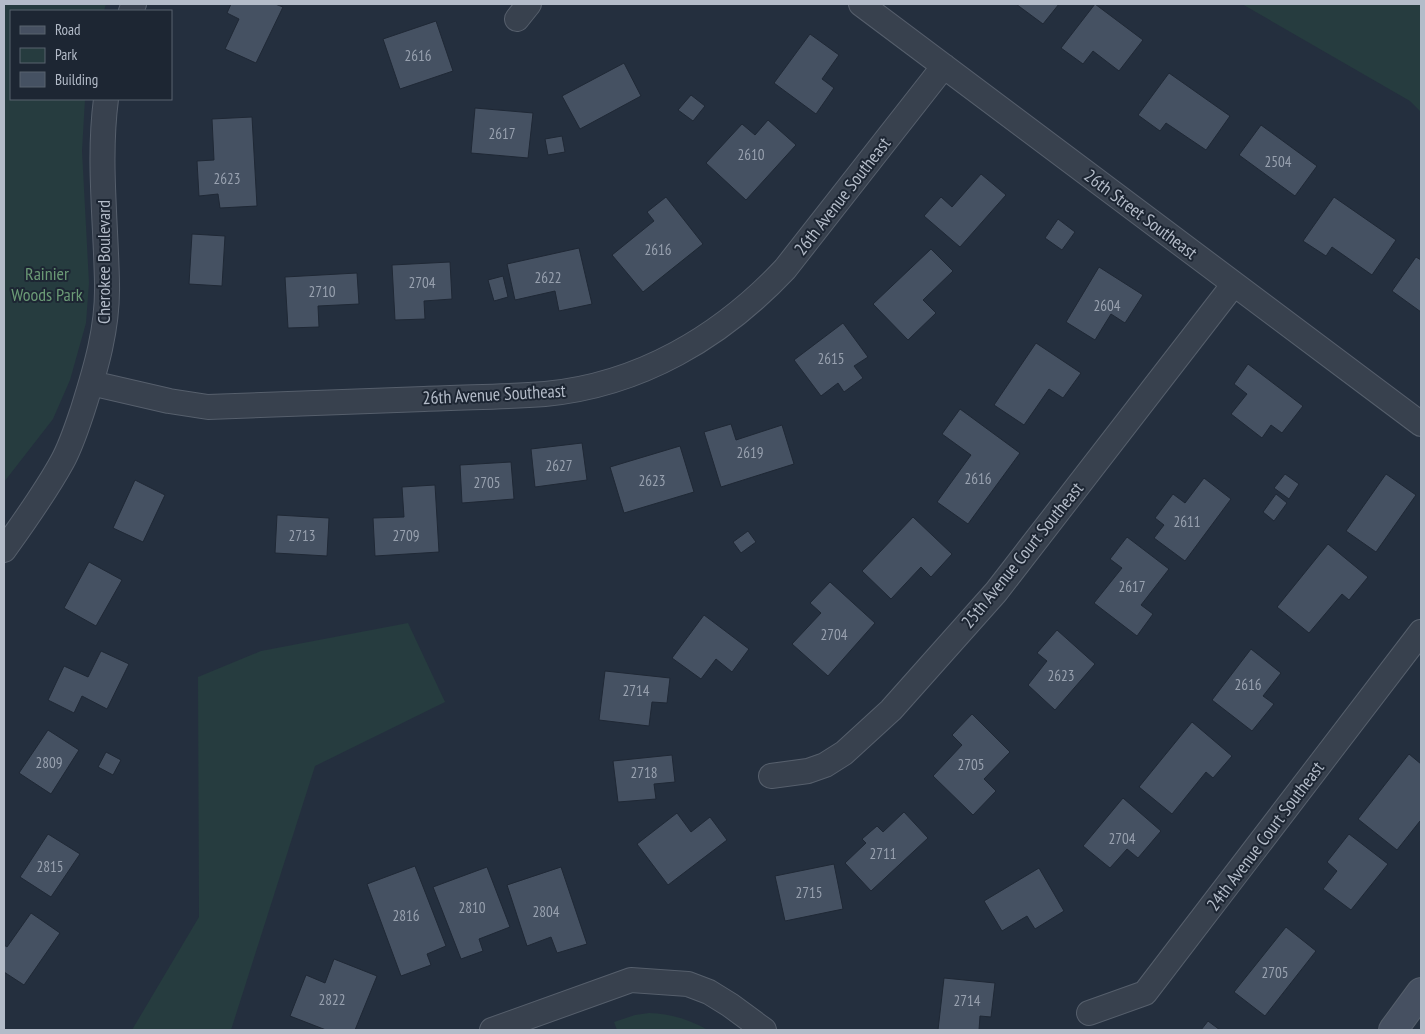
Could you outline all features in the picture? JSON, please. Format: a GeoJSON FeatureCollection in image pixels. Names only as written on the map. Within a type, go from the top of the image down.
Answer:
{"type":"FeatureCollection","features":[{"type":"Feature","properties":{"kind":"street","name":"26th Street Southeast"},"geometry":{"type":"LineString","coordinates":[[861,4],[1421,424]]}},
{"type":"Feature","properties":{"kind":"street","name":"26th Avenue Southeast"},"geometry":{"type":"LineString","coordinates":[[91,383],[169,401],[208,407],[545,394],[606,382],[635,373],[663,361],[716,330],[764,291],[785,269],[944,66]]}},
{"type":"Feature","properties":{"kind":"street","name":"Cherokee Boulevard"},"geometry":{"type":"LineString","coordinates":[[4,550],[50,484],[64,460],[76,430],[97,364],[103,335],[107,286],[101,153],[106,100]]}},
{"type":"Feature","properties":{"kind":"street","name":"25th Avenue Court Southeast"},"geometry":{"type":"LineString","coordinates":[[771,776],[808,771],[825,765],[844,753],[891,710],[996,592],[1234,284]]}},
{"type":"Feature","properties":{"kind":"street","name":"24th Avenue Court Southeast"},"geometry":{"type":"LineString","coordinates":[[1090,1013],[1145,992],[1421,632]]}},
{"type":"Feature","properties":{"kind":"street"},"geometry":{"type":"LineString","coordinates":[[492,1030],[631,980],[688,984],[709,992],[764,1030]]}},
{"type":"Feature","properties":{"kind":"street"},"geometry":{"type":"LineString","coordinates":[[1393,1030],[1421,992]]}},
{"type":"Feature","properties":{"kind":"green space","name":"Rainier Woods Park"},"geometry":{"type":"Polygon","coordinates":[[[4,4],[106,4],[104,10],[10,10],[10,100],[85,100],[82,151],[89,283],[86,323],[70,380],[53,419],[4,482],[4,4]]]}},
{"type":"Feature","properties":{"kind":"green space"},"geometry":{"type":"Polygon","coordinates":[[[1242,4],[1421,4],[1421,112],[1410,101],[1242,4]]]}},
{"type":"Feature","properties":{"kind":"green space"},"geometry":{"type":"Polygon","coordinates":[[[408,623],[445,702],[315,766],[231,1030],[132,1030],[199,917],[198,677],[261,651],[408,623]]]}},
{"type":"Feature","properties":{"kind":"green space"},"geometry":{"type":"Polygon","coordinates":[[[649,1013],[679,1018],[708,1030],[617,1030],[614,1022],[635,1015],[649,1013]]]}},
{"type":"Feature","properties":{"kind":"building"},"geometry":{"type":"Polygon","coordinates":[[[231,4],[275,4],[283,7],[256,63],[225,49],[239,19],[227,13],[231,4]]]}},
{"type":"Feature","properties":{"kind":"building"},"geometry":{"type":"Polygon","coordinates":[[[1016,4],[1059,4],[1043,24],[1016,4]]]}},
{"type":"Feature","properties":{"kind":"building"},"geometry":{"type":"Polygon","coordinates":[[[1095,4],[1143,40],[1119,71],[1093,51],[1083,64],[1061,48],[1095,4]]]}},
{"type":"Feature","properties":{"kind":"building"},"geometry":{"type":"Polygon","coordinates":[[[436,21],[453,71],[400,89],[383,39],[436,21]]]}},
{"type":"Feature","properties":{"kind":"building"},"geometry":{"type":"Polygon","coordinates":[[[810,34],[839,55],[822,79],[834,88],[816,114],[774,83],[810,34]]]}},
{"type":"Feature","properties":{"kind":"building"},"geometry":{"type":"Polygon","coordinates":[[[624,63],[641,96],[580,129],[562,96],[624,63]]]}},
{"type":"Feature","properties":{"kind":"building"},"geometry":{"type":"Polygon","coordinates":[[[1169,73],[1230,116],[1206,150],[1166,123],[1160,131],[1138,115],[1169,73]]]}},
{"type":"Feature","properties":{"kind":"building"},"geometry":{"type":"Polygon","coordinates":[[[691,95],[705,106],[693,121],[678,110],[691,95]]]}},
{"type":"Feature","properties":{"kind":"building"},"geometry":{"type":"Polygon","coordinates":[[[475,108],[533,113],[528,158],[471,153],[475,108]]]}},
{"type":"Feature","properties":{"kind":"building"},"geometry":{"type":"Polygon","coordinates":[[[252,117],[257,206],[220,208],[218,194],[199,196],[197,161],[214,160],[212,119],[252,117]]]}},
{"type":"Feature","properties":{"kind":"building"},"geometry":{"type":"Polygon","coordinates":[[[768,120],[796,145],[746,200],[706,163],[742,124],[755,135],[768,120]]]}},
{"type":"Feature","properties":{"kind":"building"},"geometry":{"type":"Polygon","coordinates":[[[1261,125],[1317,166],[1295,196],[1239,155],[1261,125]]]}},
{"type":"Feature","properties":{"kind":"building"},"geometry":{"type":"Polygon","coordinates":[[[562,136],[565,152],[548,155],[545,139],[562,136]]]}},
{"type":"Feature","properties":{"kind":"building"},"geometry":{"type":"Polygon","coordinates":[[[981,174],[1006,195],[960,247],[924,216],[941,197],[952,207],[981,174]]]}},
{"type":"Feature","properties":{"kind":"building"},"geometry":{"type":"Polygon","coordinates":[[[666,197],[703,244],[643,292],[612,255],[654,221],[647,212],[666,197]]]}},
{"type":"Feature","properties":{"kind":"building"},"geometry":{"type":"Polygon","coordinates":[[[1334,197],[1396,240],[1372,275],[1332,247],[1326,256],[1303,241],[1334,197]]]}},
{"type":"Feature","properties":{"kind":"building"},"geometry":{"type":"Polygon","coordinates":[[[1058,219],[1075,232],[1062,250],[1045,238],[1058,219]]]}},
{"type":"Feature","properties":{"kind":"building"},"geometry":{"type":"Polygon","coordinates":[[[192,234],[225,236],[222,286],[189,284],[192,234]]]}},
{"type":"Feature","properties":{"kind":"building"},"geometry":{"type":"Polygon","coordinates":[[[579,248],[592,304],[559,311],[555,291],[515,300],[507,264],[579,248]]]}},
{"type":"Feature","properties":{"kind":"building"},"geometry":{"type":"Polygon","coordinates":[[[931,249],[953,271],[923,300],[936,313],[908,340],[873,304],[931,249]]]}},
{"type":"Feature","properties":{"kind":"building"},"geometry":{"type":"Polygon","coordinates":[[[1416,257],[1421,260],[1421,312],[1392,291],[1416,257]]]}},
{"type":"Feature","properties":{"kind":"building"},"geometry":{"type":"Polygon","coordinates":[[[450,262],[452,299],[424,301],[425,319],[395,320],[392,265],[450,262]]]}},
{"type":"Feature","properties":{"kind":"building"},"geometry":{"type":"Polygon","coordinates":[[[1099,267],[1143,295],[1125,323],[1111,314],[1095,340],[1066,322],[1099,267]]]}},
{"type":"Feature","properties":{"kind":"building"},"geometry":{"type":"Polygon","coordinates":[[[357,273],[359,304],[318,306],[319,327],[288,328],[285,277],[357,273]]]}},
{"type":"Feature","properties":{"kind":"building"},"geometry":{"type":"Polygon","coordinates":[[[503,276],[508,297],[494,301],[488,280],[503,276]]]}},
{"type":"Feature","properties":{"kind":"building"},"geometry":{"type":"Polygon","coordinates":[[[843,323],[868,357],[854,366],[863,378],[844,392],[838,383],[821,396],[794,360],[843,323]]]}},
{"type":"Feature","properties":{"kind":"building"},"geometry":{"type":"Polygon","coordinates":[[[1036,343],[1081,373],[1063,398],[1049,389],[1024,425],[994,405],[1036,343]]]}},
{"type":"Feature","properties":{"kind":"building"},"geometry":{"type":"Polygon","coordinates":[[[1248,364],[1303,406],[1282,433],[1271,425],[1262,438],[1231,414],[1247,394],[1234,384],[1248,364]]]}},
{"type":"Feature","properties":{"kind":"building"},"geometry":{"type":"Polygon","coordinates":[[[960,409],[1020,453],[968,524],[937,502],[971,455],[942,434],[960,409]]]}},
{"type":"Feature","properties":{"kind":"building"},"geometry":{"type":"Polygon","coordinates":[[[731,424],[736,440],[782,425],[794,464],[721,487],[704,432],[731,424]]]}},
{"type":"Feature","properties":{"kind":"building"},"geometry":{"type":"Polygon","coordinates":[[[582,443],[587,480],[535,487],[531,449],[582,443]]]}},
{"type":"Feature","properties":{"kind":"building"},"geometry":{"type":"Polygon","coordinates":[[[680,446],[694,492],[624,513],[610,467],[680,446]]]}},
{"type":"Feature","properties":{"kind":"building"},"geometry":{"type":"Polygon","coordinates":[[[511,462],[514,499],[462,503],[460,465],[511,462]]]}},
{"type":"Feature","properties":{"kind":"building"},"geometry":{"type":"Polygon","coordinates":[[[1285,474],[1299,484],[1289,499],[1274,488],[1285,474]]]}},
{"type":"Feature","properties":{"kind":"building"},"geometry":{"type":"Polygon","coordinates":[[[1386,474],[1416,495],[1376,552],[1346,531],[1386,474]]]}},
{"type":"Feature","properties":{"kind":"building"},"geometry":{"type":"Polygon","coordinates":[[[1204,478],[1231,499],[1185,561],[1154,538],[1164,525],[1155,518],[1173,494],[1185,503],[1204,478]]]}},
{"type":"Feature","properties":{"kind":"building"},"geometry":{"type":"Polygon","coordinates":[[[135,480],[165,495],[143,542],[113,528],[135,480]]]}},
{"type":"Feature","properties":{"kind":"building"},"geometry":{"type":"Polygon","coordinates":[[[435,485],[439,552],[375,556],[373,518],[404,517],[402,487],[435,485]]]}},
{"type":"Feature","properties":{"kind":"building"},"geometry":{"type":"Polygon","coordinates":[[[1276,494],[1287,503],[1274,521],[1263,512],[1276,494]]]}},
{"type":"Feature","properties":{"kind":"building"},"geometry":{"type":"Polygon","coordinates":[[[277,515],[329,518],[327,556],[275,553],[277,515]]]}},
{"type":"Feature","properties":{"kind":"building"},"geometry":{"type":"Polygon","coordinates":[[[913,517],[952,554],[931,577],[921,567],[891,599],[862,571],[913,517]]]}},
{"type":"Feature","properties":{"kind":"building"},"geometry":{"type":"Polygon","coordinates":[[[748,531],[756,542],[741,553],[733,542],[748,531]]]}},
{"type":"Feature","properties":{"kind":"building"},"geometry":{"type":"Polygon","coordinates":[[[1127,537],[1169,569],[1141,605],[1153,614],[1137,636],[1094,603],[1122,568],[1110,559],[1127,537]]]}},
{"type":"Feature","properties":{"kind":"building"},"geometry":{"type":"Polygon","coordinates":[[[1328,544],[1368,577],[1349,600],[1342,594],[1309,633],[1277,607],[1328,544]]]}},
{"type":"Feature","properties":{"kind":"building"},"geometry":{"type":"Polygon","coordinates":[[[89,562],[122,580],[96,626],[64,608],[89,562]]]}},
{"type":"Feature","properties":{"kind":"building"},"geometry":{"type":"Polygon","coordinates":[[[830,582],[875,623],[828,676],[792,644],[821,613],[810,603],[830,582]]]}},
{"type":"Feature","properties":{"kind":"building"},"geometry":{"type":"Polygon","coordinates":[[[704,615],[749,649],[732,672],[716,659],[701,679],[672,658],[704,615]]]}},
{"type":"Feature","properties":{"kind":"building"},"geometry":{"type":"Polygon","coordinates":[[[1057,630],[1095,664],[1055,710],[1028,685],[1047,661],[1037,653],[1057,630]]]}},
{"type":"Feature","properties":{"kind":"building"},"geometry":{"type":"Polygon","coordinates":[[[1251,649],[1281,673],[1263,696],[1274,704],[1252,731],[1212,700],[1251,649]]]}},
{"type":"Feature","properties":{"kind":"building"},"geometry":{"type":"Polygon","coordinates":[[[101,651],[129,664],[107,709],[82,696],[74,713],[48,700],[64,666],[88,677],[101,651]]]}},
{"type":"Feature","properties":{"kind":"building"},"geometry":{"type":"Polygon","coordinates":[[[605,671],[670,678],[667,703],[652,702],[649,726],[599,720],[605,671]]]}},
{"type":"Feature","properties":{"kind":"building"},"geometry":{"type":"Polygon","coordinates":[[[972,714],[1010,752],[984,779],[996,791],[973,815],[933,776],[962,745],[952,735],[972,714]]]}},
{"type":"Feature","properties":{"kind":"building"},"geometry":{"type":"Polygon","coordinates":[[[1192,722],[1232,756],[1213,778],[1206,772],[1172,814],[1139,787],[1192,722]]]}},
{"type":"Feature","properties":{"kind":"building"},"geometry":{"type":"Polygon","coordinates":[[[48,730],[79,750],[51,794],[19,773],[48,730]]]}},
{"type":"Feature","properties":{"kind":"building"},"geometry":{"type":"Polygon","coordinates":[[[106,752],[121,760],[113,775],[98,767],[106,752]]]}},
{"type":"Feature","properties":{"kind":"building"},"geometry":{"type":"Polygon","coordinates":[[[1409,754],[1421,764],[1421,822],[1397,850],[1358,819],[1409,754]]]}},
{"type":"Feature","properties":{"kind":"building"},"geometry":{"type":"Polygon","coordinates":[[[672,755],[675,782],[654,784],[656,799],[618,802],[613,761],[672,755]]]}},
{"type":"Feature","properties":{"kind":"building"},"geometry":{"type":"Polygon","coordinates":[[[1123,798],[1161,831],[1138,858],[1127,849],[1110,868],[1083,846],[1123,798]]]}},
{"type":"Feature","properties":{"kind":"building"},"geometry":{"type":"Polygon","coordinates":[[[904,812],[928,838],[871,891],[845,863],[866,843],[862,839],[877,826],[883,832],[904,812]]]}},
{"type":"Feature","properties":{"kind":"building"},"geometry":{"type":"Polygon","coordinates":[[[677,813],[691,832],[710,817],[727,840],[668,885],[637,844],[677,813]]]}},
{"type":"Feature","properties":{"kind":"building"},"geometry":{"type":"Polygon","coordinates":[[[48,834],[80,854],[51,897],[20,877],[48,834]]]}},
{"type":"Feature","properties":{"kind":"building"},"geometry":{"type":"Polygon","coordinates":[[[1349,834],[1388,864],[1351,910],[1323,889],[1337,871],[1327,862],[1349,834]]]}},
{"type":"Feature","properties":{"kind":"building"},"geometry":{"type":"Polygon","coordinates":[[[834,864],[843,909],[785,921],[775,876],[834,864]]]}},
{"type":"Feature","properties":{"kind":"building"},"geometry":{"type":"Polygon","coordinates":[[[415,866],[446,946],[427,954],[431,965],[401,976],[367,884],[415,866]]]}},
{"type":"Feature","properties":{"kind":"building"},"geometry":{"type":"Polygon","coordinates":[[[487,867],[510,927],[479,939],[483,951],[461,959],[433,887],[487,867]]]}},
{"type":"Feature","properties":{"kind":"building"},"geometry":{"type":"Polygon","coordinates":[[[561,867],[587,944],[557,953],[551,937],[527,946],[507,885],[561,867]]]}},
{"type":"Feature","properties":{"kind":"building"},"geometry":{"type":"Polygon","coordinates":[[[1039,868],[1064,911],[1035,929],[1027,916],[1002,931],[984,901],[1039,868]]]}},
{"type":"Feature","properties":{"kind":"building"},"geometry":{"type":"Polygon","coordinates":[[[31,913],[60,933],[24,985],[4,972],[4,945],[7,947],[31,913]]]}},
{"type":"Feature","properties":{"kind":"building"},"geometry":{"type":"Polygon","coordinates":[[[1286,927],[1316,951],[1265,1016],[1234,992],[1286,927]]]}},
{"type":"Feature","properties":{"kind":"building"},"geometry":{"type":"Polygon","coordinates":[[[334,959],[377,976],[355,1030],[326,1030],[290,1016],[306,975],[325,983],[334,959]]]}},
{"type":"Feature","properties":{"kind":"building"},"geometry":{"type":"Polygon","coordinates":[[[944,978],[995,983],[991,1017],[980,1016],[979,1030],[938,1030],[944,978]]]}},
{"type":"Feature","properties":{"kind":"building"},"geometry":{"type":"Polygon","coordinates":[[[1208,1021],[1220,1030],[1201,1030],[1208,1021]]]}}]}
